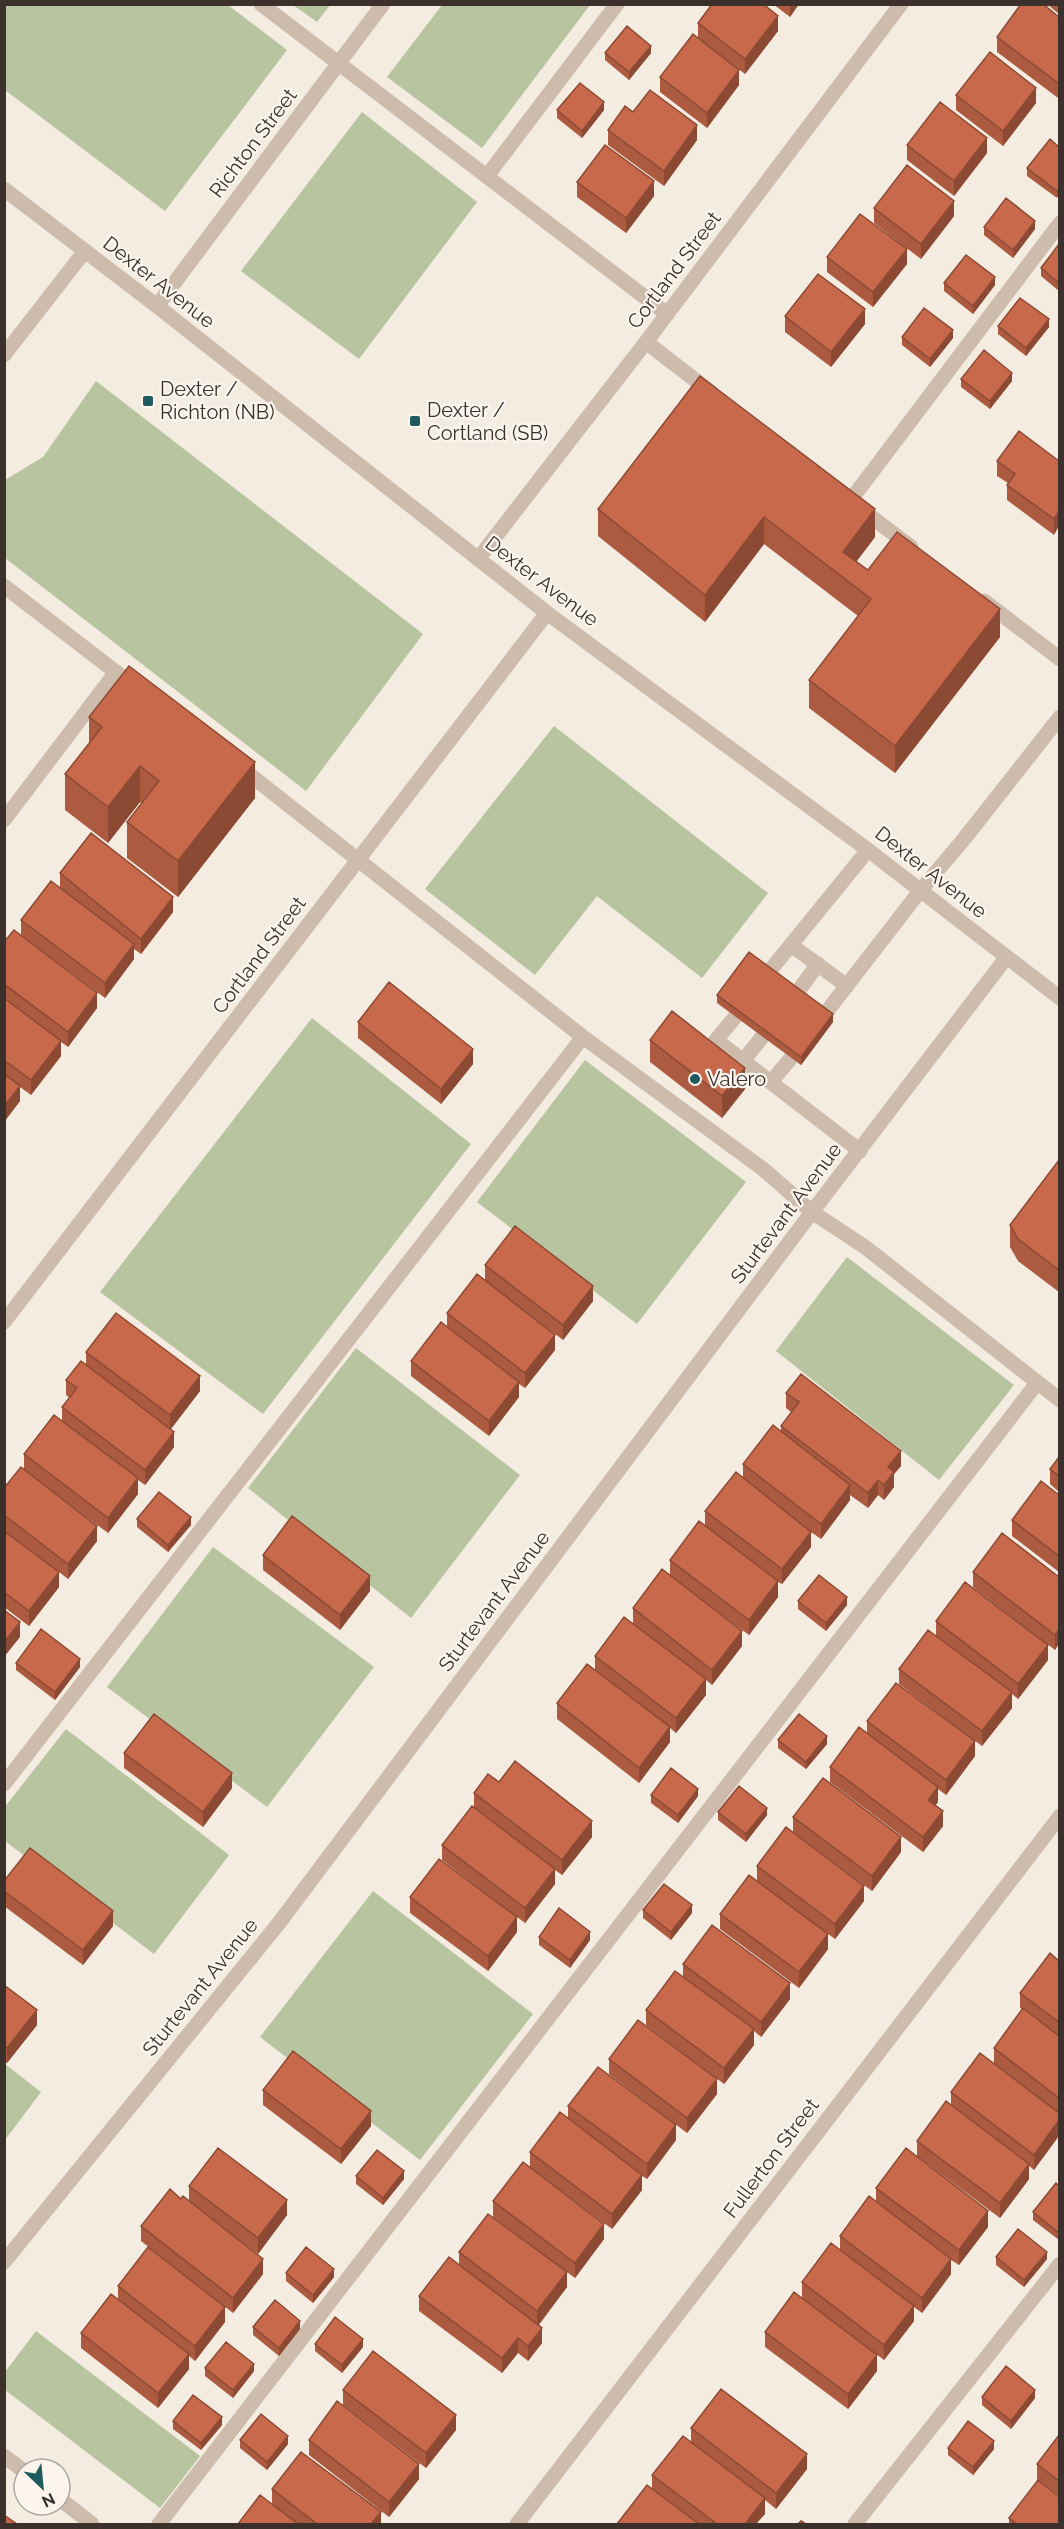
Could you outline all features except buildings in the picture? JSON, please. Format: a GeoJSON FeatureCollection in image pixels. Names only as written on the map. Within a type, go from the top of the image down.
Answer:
{"type":"FeatureCollection","features":[{"type":"Feature","properties":{"kind":"street"},"geometry":{"type":"LineString","coordinates":[[261,4],[667,314]]}},
{"type":"Feature","properties":{"kind":"street","name":"Richton Street"},"geometry":{"type":"LineString","coordinates":[[157,306],[383,4]]}},
{"type":"Feature","properties":{"kind":"street"},"geometry":{"type":"LineString","coordinates":[[487,176],[617,4]]}},
{"type":"Feature","properties":{"kind":"street","name":"Cortland Street"},"geometry":{"type":"LineString","coordinates":[[478,559],[646,342],[901,4]]}},
{"type":"Feature","properties":{"kind":"street","name":"Dexter Avenue"},"geometry":{"type":"LineString","coordinates":[[4,189],[548,613],[868,850],[1059,998]]}},
{"type":"Feature","properties":{"kind":"street"},"geometry":{"type":"LineString","coordinates":[[924,556],[845,498],[1059,223]]}},
{"type":"Feature","properties":{"kind":"street"},"geometry":{"type":"LineString","coordinates":[[4,355],[85,250]]}},
{"type":"Feature","properties":{"kind":"street"},"geometry":{"type":"LineString","coordinates":[[646,342],[719,399]]}},
{"type":"Feature","properties":{"kind":"street"},"geometry":{"type":"LineString","coordinates":[[4,586],[154,701]]}},
{"type":"Feature","properties":{"kind":"street"},"geometry":{"type":"LineString","coordinates":[[970,591],[1059,659]]}},
{"type":"Feature","properties":{"kind":"street","name":"Cortland Street"},"geometry":{"type":"LineString","coordinates":[[4,1322],[548,613]]}},
{"type":"Feature","properties":{"kind":"street"},"geometry":{"type":"LineString","coordinates":[[4,820],[116,672]]}},
{"type":"Feature","properties":{"kind":"street"},"geometry":{"type":"LineString","coordinates":[[824,1015],[1059,717]]}},
{"type":"Feature","properties":{"kind":"street"},"geometry":{"type":"LineString","coordinates":[[229,759],[583,1037],[763,1169],[812,1212],[865,1247],[1059,1400]]}},
{"type":"Feature","properties":{"kind":"street"},"geometry":{"type":"LineString","coordinates":[[768,973],[868,850]]}},
{"type":"Feature","properties":{"kind":"street"},"geometry":{"type":"LineString","coordinates":[[791,945],[847,986]]}},
{"type":"Feature","properties":{"kind":"street","name":"Sturtevant Avenue"},"geometry":{"type":"LineString","coordinates":[[4,2262],[279,1923],[812,1212],[1006,958]]}},
{"type":"Feature","properties":{"kind":"street"},"geometry":{"type":"LineString","coordinates":[[796,994],[818,964]]}},
{"type":"Feature","properties":{"kind":"street"},"geometry":{"type":"LineString","coordinates":[[736,1016],[716,1040],[860,1151]]}},
{"type":"Feature","properties":{"kind":"street"},"geometry":{"type":"LineString","coordinates":[[743,1061],[763,1036]]}},
{"type":"Feature","properties":{"kind":"street"},"geometry":{"type":"LineString","coordinates":[[4,1784],[583,1037]]}},
{"type":"Feature","properties":{"kind":"street"},"geometry":{"type":"LineString","coordinates":[[771,1082],[791,1058]]}},
{"type":"Feature","properties":{"kind":"street"},"geometry":{"type":"LineString","coordinates":[[159,2524],[1037,1383]]}},
{"type":"Feature","properties":{"kind":"street","name":"Fullerton Street"},"geometry":{"type":"LineString","coordinates":[[517,2524],[1059,1816]]}},
{"type":"Feature","properties":{"kind":"street"},"geometry":{"type":"LineString","coordinates":[[855,2524],[1059,2264]]}},
{"type":"Feature","properties":{"kind":"street"},"geometry":{"type":"LineString","coordinates":[[72,2508],[92,2524]]}},
{"type":"Feature","properties":{"kind":"green space"},"geometry":{"type":"Polygon","coordinates":[[[4,5],[228,5],[287,50],[165,211],[5,90],[4,5]]]}},
{"type":"Feature","properties":{"kind":"green space"},"geometry":{"type":"Polygon","coordinates":[[[293,5],[330,5],[317,22],[293,5]]]}},
{"type":"Feature","properties":{"kind":"green space"},"geometry":{"type":"Polygon","coordinates":[[[442,5],[590,5],[482,148],[387,77],[442,5]]]}},
{"type":"Feature","properties":{"kind":"green space"},"geometry":{"type":"Polygon","coordinates":[[[362,112],[477,202],[359,359],[241,271],[362,112]]]}},
{"type":"Feature","properties":{"kind":"green space"},"geometry":{"type":"Polygon","coordinates":[[[96,381],[423,634],[306,791],[5,558],[5,480],[43,457],[96,381]]]}},
{"type":"Feature","properties":{"kind":"green space"},"geometry":{"type":"Polygon","coordinates":[[[554,726],[768,893],[702,978],[597,896],[535,975],[425,889],[554,726]]]}},
{"type":"Feature","properties":{"kind":"green space"},"geometry":{"type":"Polygon","coordinates":[[[312,1018],[471,1144],[263,1414],[100,1292],[312,1018]]]}},
{"type":"Feature","properties":{"kind":"green space"},"geometry":{"type":"Polygon","coordinates":[[[585,1060],[746,1182],[637,1324],[477,1202],[585,1060]]]}},
{"type":"Feature","properties":{"kind":"green space"},"geometry":{"type":"Polygon","coordinates":[[[847,1257],[1014,1385],[939,1480],[776,1351],[847,1257]]]}},
{"type":"Feature","properties":{"kind":"green space"},"geometry":{"type":"Polygon","coordinates":[[[356,1348],[520,1475],[411,1618],[248,1488],[356,1348]]]}},
{"type":"Feature","properties":{"kind":"green space"},"geometry":{"type":"Polygon","coordinates":[[[213,1547],[374,1667],[267,1807],[107,1687],[213,1547]]]}},
{"type":"Feature","properties":{"kind":"green space"},"geometry":{"type":"Polygon","coordinates":[[[66,1729],[229,1855],[154,1954],[5,1841],[4,1808],[66,1729]]]}},
{"type":"Feature","properties":{"kind":"green space"},"geometry":{"type":"Polygon","coordinates":[[[373,1891],[533,2014],[420,2160],[260,2037],[373,1891]]]}},
{"type":"Feature","properties":{"kind":"green space"},"geometry":{"type":"Polygon","coordinates":[[[5,2064],[41,2092],[4,2140],[5,2064]]]}},
{"type":"Feature","properties":{"kind":"green space"},"geometry":{"type":"Polygon","coordinates":[[[36,2331],[200,2456],[160,2508],[5,2390],[5,2372],[36,2331]]]}},
{"type":"Feature","properties":{"kind":"place","name":"Dexter / Richton (NB)"},"geometry":{"type":"Point","coordinates":[148,401]}},
{"type":"Feature","properties":{"kind":"place","name":"Dexter / Cortland (SB)"},"geometry":{"type":"Point","coordinates":[415,421]}},
{"type":"Feature","properties":{"kind":"place","name":"Valero"},"geometry":{"type":"Point","coordinates":[695,1079]}}]}
